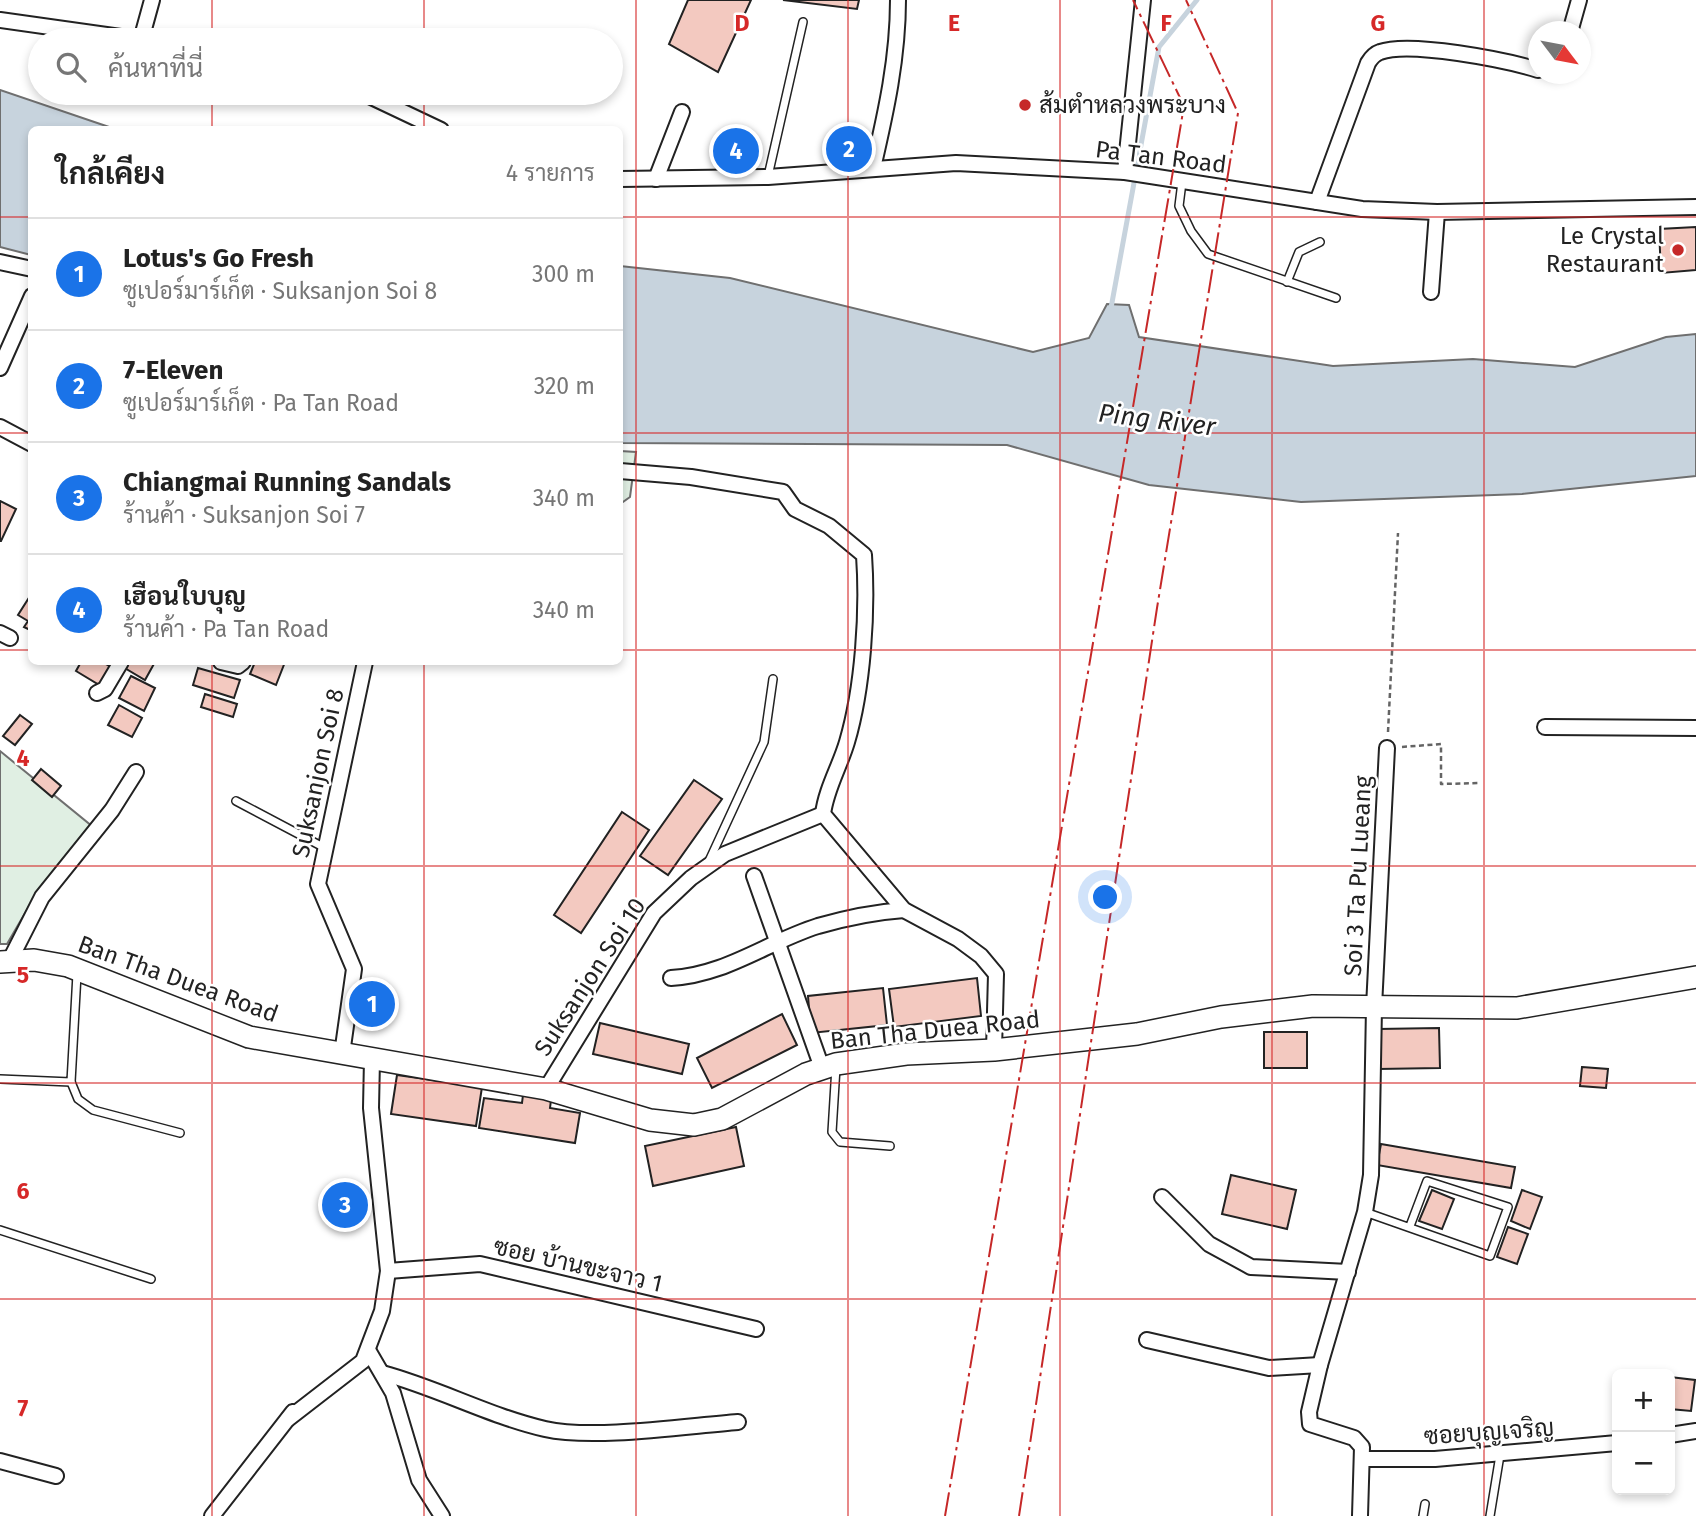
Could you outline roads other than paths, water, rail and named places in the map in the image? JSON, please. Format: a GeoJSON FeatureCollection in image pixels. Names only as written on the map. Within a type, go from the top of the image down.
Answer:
{"type":"FeatureCollection","features":[{"type":"Feature","properties":{"kind":"street"},"geometry":{"type":"LineString","coordinates":[[144,28],[152,0]]}},
{"type":"Feature","properties":{"kind":"street"},"geometry":{"type":"LineString","coordinates":[[873,168],[890,95],[898,32],[898,0]]}},
{"type":"Feature","properties":{"kind":"street"},"geometry":{"type":"LineString","coordinates":[[1125,172],[1143,0]]}},
{"type":"Feature","properties":{"kind":"street"},"geometry":{"type":"LineString","coordinates":[[1573,21],[1579,0]]}},
{"type":"Feature","properties":{"kind":"street"},"geometry":{"type":"LineString","coordinates":[[0,20],[56,28]]}},
{"type":"Feature","properties":{"kind":"street"},"geometry":{"type":"LineString","coordinates":[[1317,202],[1368,63],[1375,54],[1383,51],[1431,51],[1502,59],[1528,67]]}},
{"type":"Feature","properties":{"kind":"street"},"geometry":{"type":"LineString","coordinates":[[388,105],[433,126]]}},
{"type":"Feature","properties":{"kind":"street"},"geometry":{"type":"LineString","coordinates":[[656,179],[682,112]]}},
{"type":"Feature","properties":{"kind":"street","name":"Pa Tan Road"},"geometry":{"type":"LineString","coordinates":[[623,179],[768,177],[956,163],[1125,172],[1362,209],[1437,212],[1696,207]]}},
{"type":"Feature","properties":{"kind":"street"},"geometry":{"type":"LineString","coordinates":[[1431,292],[1437,212]]}},
{"type":"Feature","properties":{"kind":"street"},"geometry":{"type":"LineString","coordinates":[[0,262],[28,268]]}},
{"type":"Feature","properties":{"kind":"street"},"geometry":{"type":"LineString","coordinates":[[0,368],[28,305]]}},
{"type":"Feature","properties":{"kind":"street"},"geometry":{"type":"LineString","coordinates":[[0,427],[28,442]]}},
{"type":"Feature","properties":{"kind":"street"},"geometry":{"type":"LineString","coordinates":[[623,471],[691,477],[783,492],[794,509],[829,526],[864,555],[866,582],[858,682],[848,741],[823,814],[904,910],[958,939],[981,956],[996,974],[994,1050]]}},
{"type":"Feature","properties":{"kind":"street"},"geometry":{"type":"LineString","coordinates":[[97,693],[105,689],[119,665]]}},
{"type":"Feature","properties":{"kind":"street","name":"Suksanjon Soi 8"},"geometry":{"type":"LineString","coordinates":[[342,1054],[354,970],[318,884],[364,665]]}},
{"type":"Feature","properties":{"kind":"street"},"geometry":{"type":"LineString","coordinates":[[1545,727],[1696,728]]}},
{"type":"Feature","properties":{"kind":"street","name":"Soi 3 Ta Pu Lueang"},"geometry":{"type":"LineString","coordinates":[[1364,1459],[1362,1447],[1354,1438],[1310,1423],[1309,1412],[1365,1212],[1371,1175],[1374,1007],[1387,748]]}},
{"type":"Feature","properties":{"kind":"street"},"geometry":{"type":"LineString","coordinates":[[4,962],[42,897],[112,810],[136,772]]}},
{"type":"Feature","properties":{"kind":"street","name":"Suksanjon Soi 10"},"geometry":{"type":"LineString","coordinates":[[546,1089],[653,913],[725,854],[823,814]]}},
{"type":"Feature","properties":{"kind":"street"},"geometry":{"type":"LineString","coordinates":[[754,876],[829,1066]]}},
{"type":"Feature","properties":{"kind":"street"},"geometry":{"type":"LineString","coordinates":[[671,978],[699,977],[818,927],[883,912],[904,910]]}},
{"type":"Feature","properties":{"kind":"street","name":"Ban Tha Duea Road"},"geometry":{"type":"LineString","coordinates":[[4,962],[34,960],[78,970],[249,1037],[546,1089],[649,1120],[694,1125],[722,1119],[829,1066],[906,1054],[994,1050],[1136,1034],[1221,1017],[1286,1009],[1517,1007],[1696,977]]}},
{"type":"Feature","properties":{"kind":"street"},"geometry":{"type":"LineString","coordinates":[[368,1350],[382,1311],[388,1271],[371,1108],[372,1059]]}},
{"type":"Feature","properties":{"kind":"street"},"geometry":{"type":"LineString","coordinates":[[1162,1197],[1209,1244],[1251,1267],[1348,1272]]}},
{"type":"Feature","properties":{"kind":"street","name":"ซอย บ้านขะจาว 1"},"geometry":{"type":"LineString","coordinates":[[388,1271],[480,1264],[755,1329]]}},
{"type":"Feature","properties":{"kind":"street"},"geometry":{"type":"LineString","coordinates":[[1147,1340],[1269,1368],[1320,1365]]}},
{"type":"Feature","properties":{"kind":"street"},"geometry":{"type":"LineString","coordinates":[[368,1350],[393,1393],[419,1480],[442,1516]]}},
{"type":"Feature","properties":{"kind":"street"},"geometry":{"type":"LineString","coordinates":[[212,1516],[300,1401],[358,1352],[368,1350]]}},
{"type":"Feature","properties":{"kind":"street"},"geometry":{"type":"LineString","coordinates":[[382,1373],[427,1385],[493,1413],[547,1429],[594,1432],[738,1422]]}},
{"type":"Feature","properties":{"kind":"street"},"geometry":{"type":"LineString","coordinates":[[1675,1434],[1696,1431]]}},
{"type":"Feature","properties":{"kind":"street","name":"ซอยบุญเจริญ"},"geometry":{"type":"LineString","coordinates":[[1364,1459],[1435,1460],[1612,1444]]}},
{"type":"Feature","properties":{"kind":"street"},"geometry":{"type":"LineString","coordinates":[[1360,1516],[1364,1459]]}},
{"type":"Feature","properties":{"kind":"street"},"geometry":{"type":"LineString","coordinates":[[0,1461],[56,1476]]}},
{"type":"Feature","properties":{"kind":"lane"},"geometry":{"type":"LineString","coordinates":[[768,177],[803,22]]}},
{"type":"Feature","properties":{"kind":"lane"},"geometry":{"type":"LineString","coordinates":[[1182,181],[1179,206],[1191,231],[1208,254],[1336,298]]}},
{"type":"Feature","properties":{"kind":"lane"},"geometry":{"type":"LineString","coordinates":[[1287,282],[1299,252],[1320,242]]}},
{"type":"Feature","properties":{"kind":"lane"},"geometry":{"type":"LineString","coordinates":[[706,868],[764,742],[773,679]]}},
{"type":"Feature","properties":{"kind":"lane"},"geometry":{"type":"LineString","coordinates":[[236,800],[326,848]]}},
{"type":"Feature","properties":{"kind":"lane"},"geometry":{"type":"LineString","coordinates":[[78,970],[71,1082],[78,1099],[93,1110],[180,1133]]}},
{"type":"Feature","properties":{"kind":"lane"},"geometry":{"type":"LineString","coordinates":[[829,1066],[832,1132],[839,1142],[890,1146]]}},
{"type":"Feature","properties":{"kind":"lane"},"geometry":{"type":"LineString","coordinates":[[0,1079],[71,1082]]}},
{"type":"Feature","properties":{"kind":"lane"},"geometry":{"type":"LineString","coordinates":[[1365,1212],[1490,1256],[1508,1207],[1427,1181],[1410,1226]]}},
{"type":"Feature","properties":{"kind":"lane"},"geometry":{"type":"LineString","coordinates":[[0,1230],[151,1279]]}},
{"type":"Feature","properties":{"kind":"lane"},"geometry":{"type":"LineString","coordinates":[[1490,1516],[1500,1455]]}},
{"type":"Feature","properties":{"kind":"lane"},"geometry":{"type":"LineString","coordinates":[[1423,1516],[1425,1504]]}},
{"type":"Feature","properties":{"kind":"water"},"geometry":{"type":"Polygon","coordinates":[[[0,90],[28,99],[28,105],[44,105],[106,126],[28,126],[28,254],[0,247],[0,90]]]}},
{"type":"Feature","properties":{"kind":"water","name":"Ping River"},"geometry":{"type":"Polygon","coordinates":[[[623,266],[730,278],[1033,352],[1089,338],[1107,304],[1129,305],[1139,337],[1333,366],[1473,359],[1575,367],[1666,337],[1696,334],[1696,476],[1522,494],[1301,502],[1149,485],[1007,445],[623,443],[623,266]]]}},
{"type":"Feature","properties":{"kind":"waterway"},"geometry":{"type":"LineString","coordinates":[[1111,308],[1159,47],[1197,0]]}},
{"type":"Feature","properties":{"kind":"place","name":"ส้มตำหลวงพระบาง"},"geometry":{"type":"Point","coordinates":[1025,105]}},
{"type":"Feature","properties":{"kind":"place","name":"7-Eleven"},"geometry":{"type":"Point","coordinates":[849,149]}},
{"type":"Feature","properties":{"kind":"place","name":"เฮือนใบบุญ"},"geometry":{"type":"Point","coordinates":[736,151]}},
{"type":"Feature","properties":{"kind":"place","name":"Le Crystal Restaurant"},"geometry":{"type":"Point","coordinates":[1678,250]}},
{"type":"Feature","properties":{"kind":"place","name":"Lotus's Go Fresh"},"geometry":{"type":"Point","coordinates":[372,1004]}},
{"type":"Feature","properties":{"kind":"place","name":"Chiangmai Running Sandals"},"geometry":{"type":"Point","coordinates":[345,1205]}}]}
